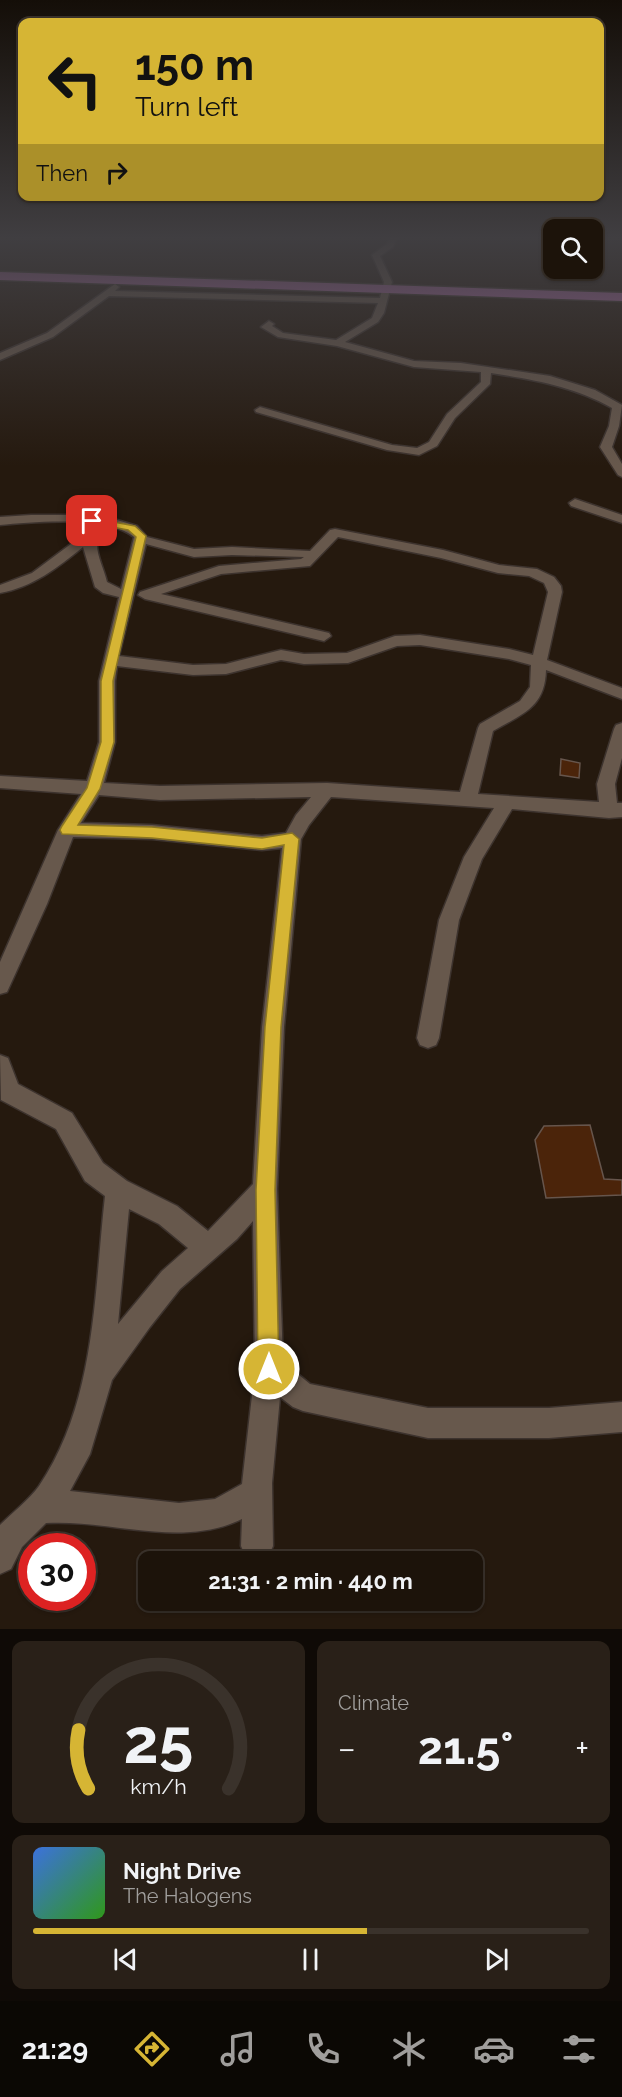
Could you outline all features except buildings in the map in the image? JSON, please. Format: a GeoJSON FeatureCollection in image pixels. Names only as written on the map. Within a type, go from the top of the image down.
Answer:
{"type":"FeatureCollection","features":[{"type":"Feature","properties":{"kind":"street"},"geometry":{"type":"LineString","coordinates":[[0,357],[50,335],[79,314]]}},
{"type":"Feature","properties":{"kind":"street"},"geometry":{"type":"LineString","coordinates":[[338,343],[375,320],[380,314]]}},
{"type":"Feature","properties":{"kind":"street"},"geometry":{"type":"LineString","coordinates":[[269,324],[266,327],[278,334],[338,343],[408,363],[535,376],[578,387],[620,408],[606,447],[622,473]]}},
{"type":"Feature","properties":{"kind":"street"},"geometry":{"type":"LineString","coordinates":[[260,410],[380,445],[419,452],[433,444],[451,416],[486,382],[486,370]]}},
{"type":"Feature","properties":{"kind":"street"},"geometry":{"type":"LineString","coordinates":[[607,439],[621,441]]}},
{"type":"Feature","properties":{"kind":"street"},"geometry":{"type":"LineString","coordinates":[[574,503],[622,519]]}},
{"type":"Feature","properties":{"kind":"street"},"geometry":{"type":"LineString","coordinates":[[0,521],[42,517],[105,522],[131,528],[140,533],[141,540],[107,681],[107,742],[94,789],[67,830],[37,904],[0,984]]}},
{"type":"Feature","properties":{"kind":"street"},"geometry":{"type":"LineString","coordinates":[[0,589],[13,587],[38,574],[105,522]]}},
{"type":"Feature","properties":{"kind":"street"},"geometry":{"type":"LineString","coordinates":[[145,595],[219,570],[305,563],[336,533],[443,554],[491,567],[517,569],[537,574],[552,583],[555,592],[539,662],[540,684],[528,704],[486,728],[467,800]]}},
{"type":"Feature","properties":{"kind":"street"},"geometry":{"type":"LineString","coordinates":[[91,535],[89,543],[91,557],[96,564],[100,584],[108,590],[145,595],[324,636]]}},
{"type":"Feature","properties":{"kind":"street"},"geometry":{"type":"LineString","coordinates":[[141,540],[194,553],[232,551],[316,553]]}},
{"type":"Feature","properties":{"kind":"street"},"geometry":{"type":"LineString","coordinates":[[260,620],[287,655]]}},
{"type":"Feature","properties":{"kind":"street"},"geometry":{"type":"LineString","coordinates":[[111,660],[193,670],[226,669],[268,657],[287,655],[304,659],[348,658],[395,641],[420,640],[501,653],[539,662],[622,694]]}},
{"type":"Feature","properties":{"kind":"street"},"geometry":{"type":"LineString","coordinates":[[0,782],[160,793],[327,790],[615,811],[606,784],[616,766],[622,729]]}},
{"type":"Feature","properties":{"kind":"street"},"geometry":{"type":"LineString","coordinates":[[257,1546],[257,1492],[269,1369],[265,1190],[273,1027],[292,839],[302,820],[327,790]]}},
{"type":"Feature","properties":{"kind":"street"},"geometry":{"type":"LineString","coordinates":[[428,1038],[449,920],[473,856],[507,803]]}},
{"type":"Feature","properties":{"kind":"street"},"geometry":{"type":"LineString","coordinates":[[67,830],[152,832],[262,843],[292,839]]}},
{"type":"Feature","properties":{"kind":"street"},"geometry":{"type":"LineString","coordinates":[[0,1066],[9,1092],[64,1121],[94,1172],[118,1190],[168,1215],[208,1248]]}},
{"type":"Feature","properties":{"kind":"street"},"geometry":{"type":"LineString","coordinates":[[0,1558],[11,1536],[48,1499],[75,1454],[84,1430],[100,1373],[118,1190]]}},
{"type":"Feature","properties":{"kind":"street"},"geometry":{"type":"LineString","coordinates":[[100,1373],[140,1317],[171,1280],[208,1248],[265,1190]]}},
{"type":"Feature","properties":{"kind":"street"},"geometry":{"type":"LineString","coordinates":[[269,1369],[303,1397],[428,1423],[549,1423],[622,1417]]}},
{"type":"Feature","properties":{"kind":"street"},"geometry":{"type":"LineString","coordinates":[[39,1508],[72,1506],[179,1518],[215,1514],[229,1509],[257,1492]]}},
{"type":"Feature","properties":{"kind":"route"},"geometry":{"type":"LineString","coordinates":[[92,521],[131,528],[141,536],[107,681],[107,742],[94,789],[67,830],[152,832],[262,843],[292,839],[289,887],[273,1027],[265,1190],[269,1369]]}}]}
